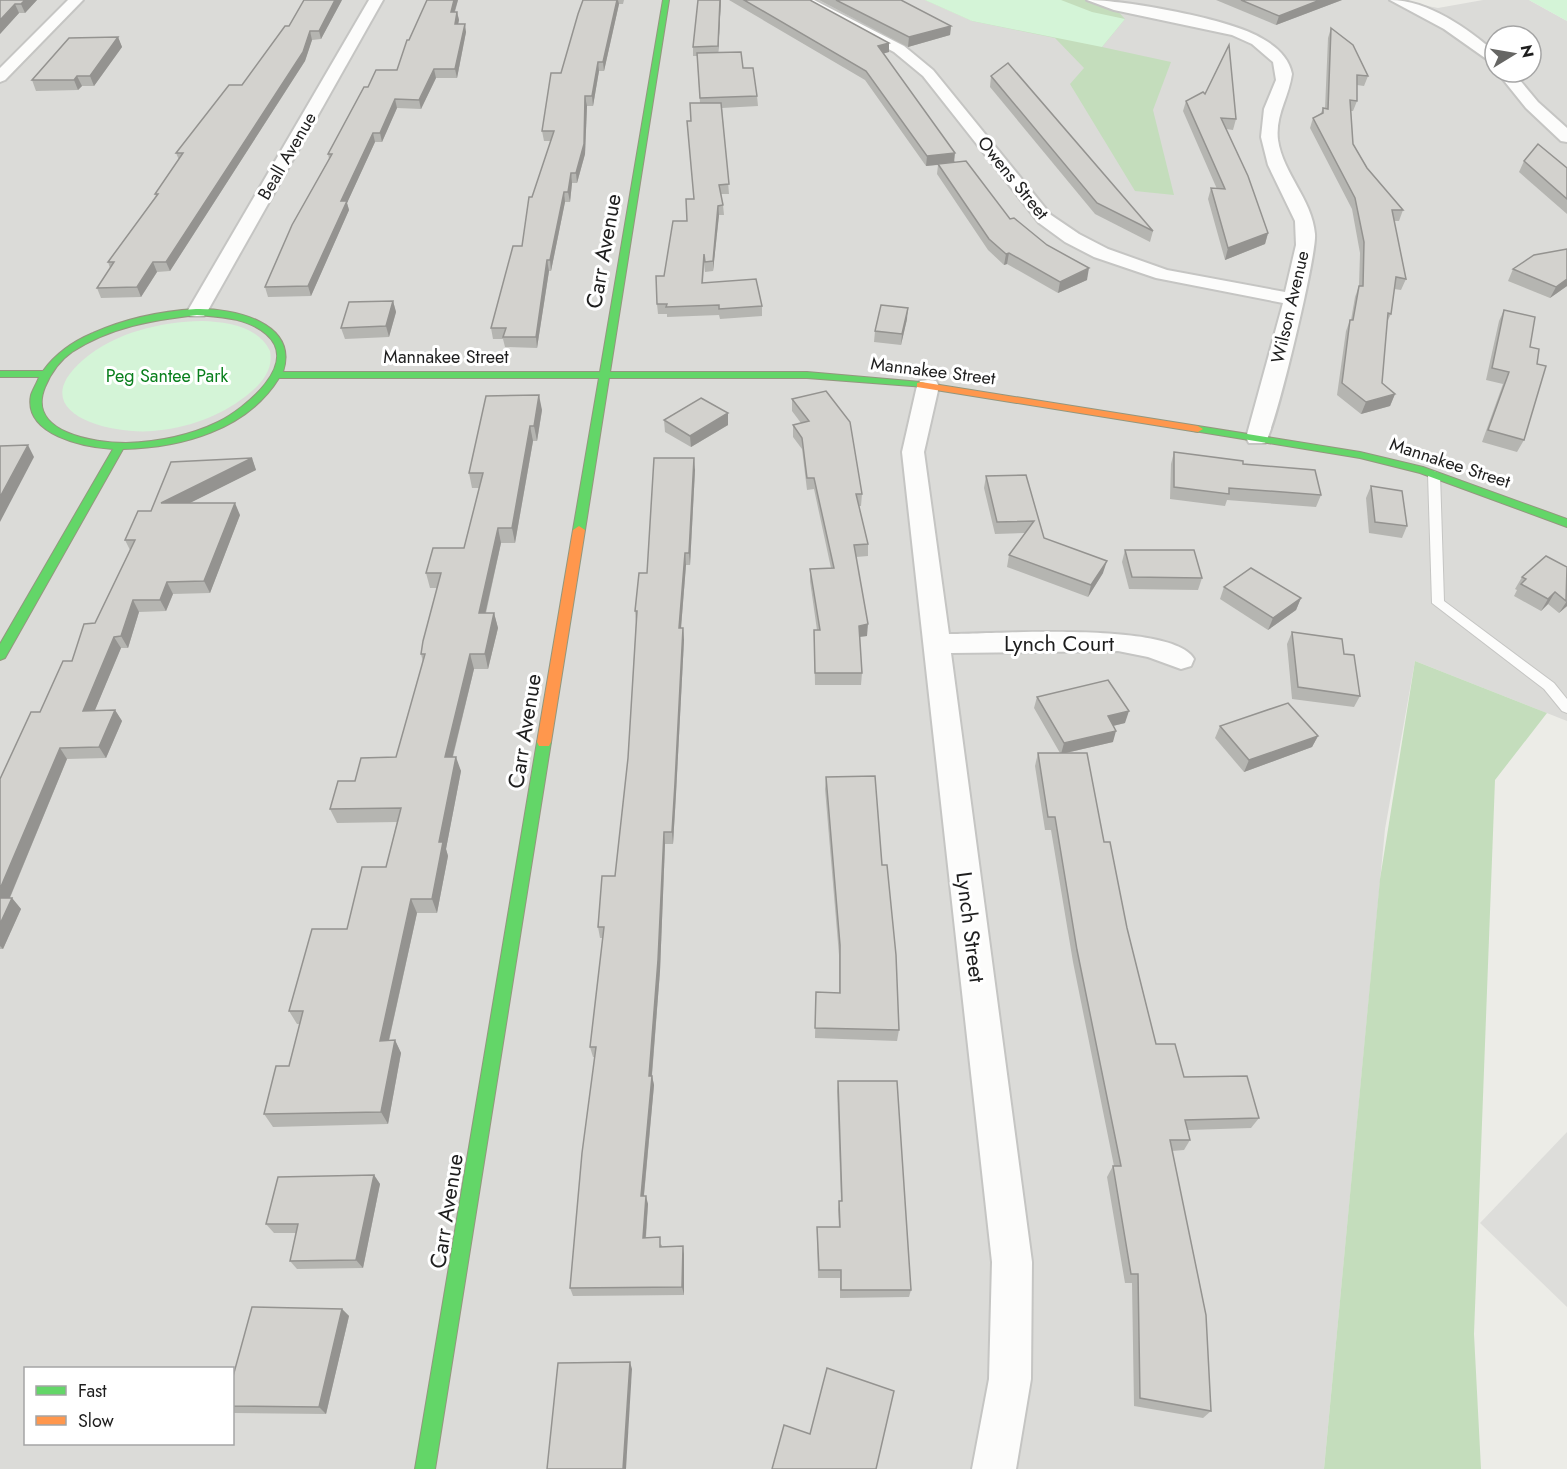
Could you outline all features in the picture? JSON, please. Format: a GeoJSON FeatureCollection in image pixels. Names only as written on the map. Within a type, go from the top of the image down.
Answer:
{"type":"FeatureCollection","features":[{"type":"Feature","properties":{"kind":"street"},"geometry":{"type":"LineString","coordinates":[[0,76],[76,0]]}},
{"type":"Feature","properties":{"kind":"street","name":"Beall Avenue"},"geometry":{"type":"LineString","coordinates":[[197,312],[376,0]]}},
{"type":"Feature","properties":{"kind":"street","name":"Carr Avenue"},"geometry":{"type":"LineString","coordinates":[[425,1469],[666,0]]}},
{"type":"Feature","properties":{"kind":"street","name":"Owens Street"},"geometry":{"type":"LineString","coordinates":[[803,0],[898,49],[928,73],[1045,219],[1067,238],[1135,268],[1293,299]]}},
{"type":"Feature","properties":{"kind":"street","name":"Wilson Avenue"},"geometry":{"type":"LineString","coordinates":[[1094,0],[1114,7],[1233,32],[1272,51],[1284,69],[1286,78],[1272,110],[1270,141],[1275,159],[1299,204],[1306,235],[1293,299],[1257,438]]}},
{"type":"Feature","properties":{"kind":"street"},"geometry":{"type":"LineString","coordinates":[[1397,0],[1433,16],[1474,40],[1483,49]]}},
{"type":"Feature","properties":{"kind":"street"},"geometry":{"type":"LineString","coordinates":[[1515,84],[1532,105],[1567,137]]}},
{"type":"Feature","properties":{"kind":"street"},"geometry":{"type":"LineString","coordinates":[[197,312],[230,315],[257,324],[275,337],[283,355],[280,375],[264,396],[237,416],[201,433],[160,443],[119,447],[82,443],[54,432],[38,416],[35,395],[44,374],[64,354],[92,337],[126,324],[197,312]]}},
{"type":"Feature","properties":{"kind":"street"},"geometry":{"type":"LineString","coordinates":[[0,374],[44,374]]}},
{"type":"Feature","properties":{"kind":"street","name":"Mannakee Street"},"geometry":{"type":"LineString","coordinates":[[280,375],[807,375],[928,386],[1360,455],[1434,474],[1565,518]]}},
{"type":"Feature","properties":{"kind":"street","name":"Lynch Street"},"geometry":{"type":"LineString","coordinates":[[928,386],[913,452],[1012,1262],[1010,1379],[994,1469]]}},
{"type":"Feature","properties":{"kind":"street"},"geometry":{"type":"LineString","coordinates":[[0,655],[119,447]]}},
{"type":"Feature","properties":{"kind":"street","name":"Lynch Court"},"geometry":{"type":"LineString","coordinates":[[936,644],[1118,642],[1152,648],[1180,659]]}},
{"type":"Feature","properties":{"kind":"lane"},"geometry":{"type":"LineString","coordinates":[[1434,474],[1438,603],[1549,686],[1567,708]]}},
{"type":"Feature","properties":{"kind":"shaded area"},"geometry":{"type":"Polygon","coordinates":[[[0,0],[925,0],[972,21],[1114,7],[1094,0],[1397,0],[1438,8],[1483,0],[1529,0],[1567,21],[1567,721],[1415,661],[1385,829],[1324,1469],[0,1469],[0,0]]]}},
{"type":"Feature","properties":{"kind":"shaded area"},"geometry":{"type":"Polygon","coordinates":[[[1567,1132],[1567,1307],[1480,1223],[1567,1132]]]}},
{"type":"Feature","properties":{"kind":"green space"},"geometry":{"type":"Polygon","coordinates":[[[925,0],[1094,0],[1114,7],[1125,19],[1102,47],[1171,62],[1153,110],[1174,195],[1135,191],[1070,84],[1084,68],[1055,38],[972,21],[925,0]]]}},
{"type":"Feature","properties":{"kind":"green space"},"geometry":{"type":"Polygon","coordinates":[[[925,0],[1061,0],[1092,12],[1125,19],[1102,47],[972,21],[925,0]]]}},
{"type":"Feature","properties":{"kind":"green space"},"geometry":{"type":"Polygon","coordinates":[[[1529,0],[1567,0],[1567,21],[1529,0]]]}},
{"type":"Feature","properties":{"kind":"green space","name":"Peg Santee Park"},"geometry":{"type":"Polygon","coordinates":[[[202,321],[241,327],[258,336],[270,351],[270,365],[265,377],[251,392],[236,403],[214,416],[178,427],[153,431],[116,429],[96,424],[79,417],[67,407],[62,394],[67,378],[83,360],[96,350],[139,330],[202,321]]]}},
{"type":"Feature","properties":{"kind":"green space"},"geometry":{"type":"Polygon","coordinates":[[[1415,661],[1547,713],[1495,780],[1474,1334],[1481,1469],[1324,1469],[1380,879],[1415,661]]]}},
{"type":"Feature","properties":{"kind":"building"},"geometry":{"type":"Polygon","coordinates":[[[0,0],[25,0],[21,4],[15,4],[0,20],[0,0]]]}},
{"type":"Feature","properties":{"kind":"building"},"geometry":{"type":"Polygon","coordinates":[[[304,0],[335,0],[319,31],[310,31],[303,52],[166,262],[153,262],[137,287],[97,288],[114,262],[108,262],[158,194],[155,194],[183,153],[176,153],[229,85],[242,85],[285,26],[289,26],[304,0]]]}},
{"type":"Feature","properties":{"kind":"building"},"geometry":{"type":"Polygon","coordinates":[[[427,0],[454,0],[451,12],[457,12],[455,24],[465,24],[455,69],[434,69],[419,100],[395,99],[380,133],[373,133],[341,201],[347,201],[308,286],[265,287],[292,225],[332,154],[328,154],[364,87],[368,87],[376,70],[397,70],[407,40],[427,0]]]}},
{"type":"Feature","properties":{"kind":"building"},"geometry":{"type":"Polygon","coordinates":[[[583,0],[617,0],[603,62],[598,62],[592,96],[585,96],[584,144],[576,173],[571,173],[568,192],[564,192],[550,260],[547,260],[536,337],[503,337],[506,328],[491,328],[513,246],[522,246],[529,197],[532,197],[554,131],[542,131],[551,73],[561,73],[583,0]]]}},
{"type":"Feature","properties":{"kind":"building"},"geometry":{"type":"Polygon","coordinates":[[[698,0],[720,0],[718,46],[693,47],[698,0]]]}},
{"type":"Feature","properties":{"kind":"building"},"geometry":{"type":"Polygon","coordinates":[[[744,0],[810,0],[889,43],[878,46],[955,153],[927,156],[866,71],[744,0]]]}},
{"type":"Feature","properties":{"kind":"building"},"geometry":{"type":"Polygon","coordinates":[[[836,0],[901,0],[951,26],[909,37],[836,0]]]}},
{"type":"Feature","properties":{"kind":"building"},"geometry":{"type":"Polygon","coordinates":[[[1241,0],[1320,0],[1279,16],[1241,0]]]}},
{"type":"Feature","properties":{"kind":"building"},"geometry":{"type":"Polygon","coordinates":[[[1331,28],[1353,45],[1368,76],[1357,75],[1357,101],[1350,100],[1353,144],[1367,168],[1403,210],[1392,210],[1406,279],[1396,277],[1391,314],[1388,313],[1382,383],[1395,394],[1366,402],[1342,383],[1350,320],[1353,320],[1359,286],[1363,286],[1364,242],[1355,198],[1313,118],[1323,113],[1323,108],[1328,109],[1331,28]]]}},
{"type":"Feature","properties":{"kind":"building"},"geometry":{"type":"Polygon","coordinates":[[[118,37],[90,76],[77,76],[74,80],[32,80],[69,38],[118,37]]]}},
{"type":"Feature","properties":{"kind":"building"},"geometry":{"type":"Polygon","coordinates":[[[1229,45],[1236,119],[1221,118],[1248,176],[1268,233],[1228,248],[1211,188],[1225,189],[1186,101],[1203,92],[1205,94],[1229,45]]]}},
{"type":"Feature","properties":{"kind":"building"},"geometry":{"type":"Polygon","coordinates":[[[741,52],[743,68],[753,68],[757,96],[700,98],[697,53],[741,52]]]}},
{"type":"Feature","properties":{"kind":"building"},"geometry":{"type":"Polygon","coordinates":[[[1008,63],[1153,231],[1097,203],[991,76],[1008,63]]]}},
{"type":"Feature","properties":{"kind":"building"},"geometry":{"type":"Polygon","coordinates":[[[690,103],[721,103],[729,184],[719,185],[723,205],[718,206],[713,261],[705,262],[704,254],[702,283],[756,279],[762,306],[719,309],[719,305],[666,307],[667,304],[657,304],[656,276],[664,276],[673,221],[687,221],[686,199],[694,199],[687,121],[691,121],[690,103]]]}},
{"type":"Feature","properties":{"kind":"building"},"geometry":{"type":"Polygon","coordinates":[[[1538,144],[1567,168],[1567,199],[1524,161],[1538,144]]]}},
{"type":"Feature","properties":{"kind":"building"},"geometry":{"type":"Polygon","coordinates":[[[966,161],[1010,219],[1014,218],[1047,245],[1089,268],[1060,282],[1009,253],[1006,254],[989,239],[938,164],[966,161]]]}},
{"type":"Feature","properties":{"kind":"building"},"geometry":{"type":"Polygon","coordinates":[[[1567,249],[1567,279],[1556,287],[1513,269],[1534,255],[1567,249]]]}},
{"type":"Feature","properties":{"kind":"building"},"geometry":{"type":"Polygon","coordinates":[[[393,301],[386,326],[341,328],[349,302],[393,301]]]}},
{"type":"Feature","properties":{"kind":"building"},"geometry":{"type":"Polygon","coordinates":[[[881,305],[908,308],[902,334],[875,331],[881,305]]]}},
{"type":"Feature","properties":{"kind":"building"},"geometry":{"type":"Polygon","coordinates":[[[1504,310],[1535,317],[1530,347],[1539,349],[1537,364],[1546,366],[1524,440],[1488,430],[1509,372],[1492,368],[1504,310]]]}},
{"type":"Feature","properties":{"kind":"building"},"geometry":{"type":"Polygon","coordinates":[[[826,391],[850,422],[862,494],[856,494],[868,544],[854,545],[868,624],[859,626],[862,673],[815,673],[814,630],[820,630],[810,569],[834,568],[814,478],[807,478],[802,438],[793,425],[809,421],[792,399],[826,391]]]}},
{"type":"Feature","properties":{"kind":"building"},"geometry":{"type":"Polygon","coordinates":[[[539,395],[534,426],[530,426],[512,528],[498,528],[479,613],[494,613],[485,654],[470,654],[445,757],[456,757],[439,842],[443,842],[432,899],[411,899],[380,1041],[395,1040],[381,1112],[264,1114],[276,1066],[289,1066],[303,1011],[289,1011],[312,929],[347,929],[362,867],[386,867],[401,808],[330,809],[338,781],[355,781],[361,758],[396,757],[425,654],[421,654],[423,641],[441,573],[426,573],[433,548],[464,548],[483,473],[469,473],[486,396],[539,395]]]}},
{"type":"Feature","properties":{"kind":"building"},"geometry":{"type":"Polygon","coordinates":[[[701,398],[728,413],[690,436],[664,420],[701,398]]]}},
{"type":"Feature","properties":{"kind":"building"},"geometry":{"type":"Polygon","coordinates":[[[28,445],[0,497],[0,446],[28,445]]]}},
{"type":"Feature","properties":{"kind":"building"},"geometry":{"type":"Polygon","coordinates":[[[1174,452],[1243,461],[1243,464],[1315,470],[1321,495],[1229,488],[1229,494],[1174,487],[1174,452]]]}},
{"type":"Feature","properties":{"kind":"building"},"geometry":{"type":"Polygon","coordinates":[[[252,458],[161,503],[235,503],[204,581],[167,582],[160,600],[133,600],[121,636],[114,637],[83,711],[115,710],[99,747],[60,748],[0,889],[0,779],[31,712],[40,712],[63,661],[72,661],[84,624],[95,623],[135,540],[125,540],[138,511],[151,511],[171,462],[252,458]]]}},
{"type":"Feature","properties":{"kind":"building"},"geometry":{"type":"Polygon","coordinates":[[[654,458],[694,458],[689,553],[685,553],[679,628],[683,628],[672,832],[664,832],[658,960],[649,1076],[652,1076],[641,1196],[646,1196],[643,1238],[660,1237],[660,1247],[683,1246],[682,1287],[570,1288],[582,1153],[596,1047],[590,1047],[604,927],[598,927],[602,876],[615,876],[628,758],[637,611],[635,611],[639,573],[647,573],[654,458]]]}},
{"type":"Feature","properties":{"kind":"building"},"geometry":{"type":"Polygon","coordinates":[[[1026,475],[1044,538],[1107,561],[1091,585],[1009,555],[1034,521],[997,522],[986,476],[1026,475]]]}},
{"type":"Feature","properties":{"kind":"building"},"geometry":{"type":"Polygon","coordinates":[[[1371,486],[1402,491],[1407,526],[1375,522],[1371,486]]]}},
{"type":"Feature","properties":{"kind":"building"},"geometry":{"type":"Polygon","coordinates":[[[1125,550],[1194,550],[1202,578],[1132,577],[1125,550]]]}},
{"type":"Feature","properties":{"kind":"building"},"geometry":{"type":"Polygon","coordinates":[[[1546,556],[1567,567],[1566,601],[1555,592],[1548,599],[1521,584],[1526,579],[1522,577],[1546,556]]]}},
{"type":"Feature","properties":{"kind":"building"},"geometry":{"type":"Polygon","coordinates":[[[1251,568],[1301,598],[1273,618],[1224,587],[1251,568]]]}},
{"type":"Feature","properties":{"kind":"building"},"geometry":{"type":"Polygon","coordinates":[[[1292,632],[1342,639],[1344,654],[1354,655],[1360,696],[1298,687],[1292,632]]]}},
{"type":"Feature","properties":{"kind":"building"},"geometry":{"type":"Polygon","coordinates":[[[1108,680],[1129,711],[1108,716],[1116,731],[1064,743],[1037,697],[1108,680]]]}},
{"type":"Feature","properties":{"kind":"building"},"geometry":{"type":"Polygon","coordinates":[[[1288,703],[1318,736],[1249,760],[1220,726],[1288,703]]]}},
{"type":"Feature","properties":{"kind":"building"},"geometry":{"type":"Polygon","coordinates":[[[1038,753],[1087,753],[1104,842],[1110,842],[1127,928],[1156,1044],[1175,1044],[1184,1077],[1247,1076],[1259,1118],[1185,1120],[1190,1140],[1170,1140],[1206,1315],[1211,1411],[1140,1398],[1138,1274],[1131,1274],[1113,1166],[1121,1166],[1077,950],[1055,817],[1048,817],[1038,753]]]}},
{"type":"Feature","properties":{"kind":"building"},"geometry":{"type":"Polygon","coordinates":[[[875,776],[882,865],[887,865],[896,955],[899,1030],[815,1028],[816,992],[840,993],[840,945],[826,777],[875,776]]]}},
{"type":"Feature","properties":{"kind":"building"},"geometry":{"type":"Polygon","coordinates":[[[0,898],[12,898],[0,924],[0,898]]]}},
{"type":"Feature","properties":{"kind":"building"},"geometry":{"type":"Polygon","coordinates":[[[838,1081],[897,1081],[911,1290],[841,1290],[841,1270],[819,1270],[817,1227],[840,1227],[839,1201],[842,1201],[838,1081]]]}},
{"type":"Feature","properties":{"kind":"building"},"geometry":{"type":"Polygon","coordinates":[[[374,1175],[356,1260],[290,1261],[298,1224],[266,1224],[278,1177],[374,1175]]]}},
{"type":"Feature","properties":{"kind":"building"},"geometry":{"type":"Polygon","coordinates":[[[252,1307],[342,1309],[319,1407],[234,1406],[234,1373],[252,1307]]]}},
{"type":"Feature","properties":{"kind":"building"},"geometry":{"type":"Polygon","coordinates":[[[630,1362],[623,1469],[547,1469],[558,1363],[630,1362]]]}},
{"type":"Feature","properties":{"kind":"building"},"geometry":{"type":"Polygon","coordinates":[[[827,1368],[894,1391],[876,1469],[772,1469],[784,1425],[810,1434],[827,1368]]]}},
{"type":"Feature","properties":{"kind":"traffic: fast"},"geometry":{"type":"LineString","coordinates":[[579,530],[666,0]]}},
{"type":"Feature","properties":{"kind":"traffic: fast"},"geometry":{"type":"LineString","coordinates":[[197,312],[226,315],[254,322],[270,332],[280,344],[282,358],[278,371],[270,385],[246,409],[222,424],[198,434],[172,441],[134,446],[88,443],[56,431],[44,422],[37,410],[36,395],[49,370],[68,351],[113,328],[147,319],[197,312]]}},
{"type":"Feature","properties":{"kind":"traffic: fast"},"geometry":{"type":"LineString","coordinates":[[0,374],[44,374]]}},
{"type":"Feature","properties":{"kind":"traffic: fast"},"geometry":{"type":"LineString","coordinates":[[280,375],[807,375],[921,385]]}},
{"type":"Feature","properties":{"kind":"traffic: fast"},"geometry":{"type":"LineString","coordinates":[[1198,429],[1360,455],[1423,470],[1567,523]]}},
{"type":"Feature","properties":{"kind":"traffic: fast"},"geometry":{"type":"LineString","coordinates":[[0,655],[119,447]]}},
{"type":"Feature","properties":{"kind":"traffic: fast"},"geometry":{"type":"LineString","coordinates":[[425,1469],[544,742]]}},
{"type":"Feature","properties":{"kind":"traffic: slow"},"geometry":{"type":"LineString","coordinates":[[921,385],[1198,429]]}},
{"type":"Feature","properties":{"kind":"traffic: slow"},"geometry":{"type":"LineString","coordinates":[[544,742],[579,530]]}}]}
